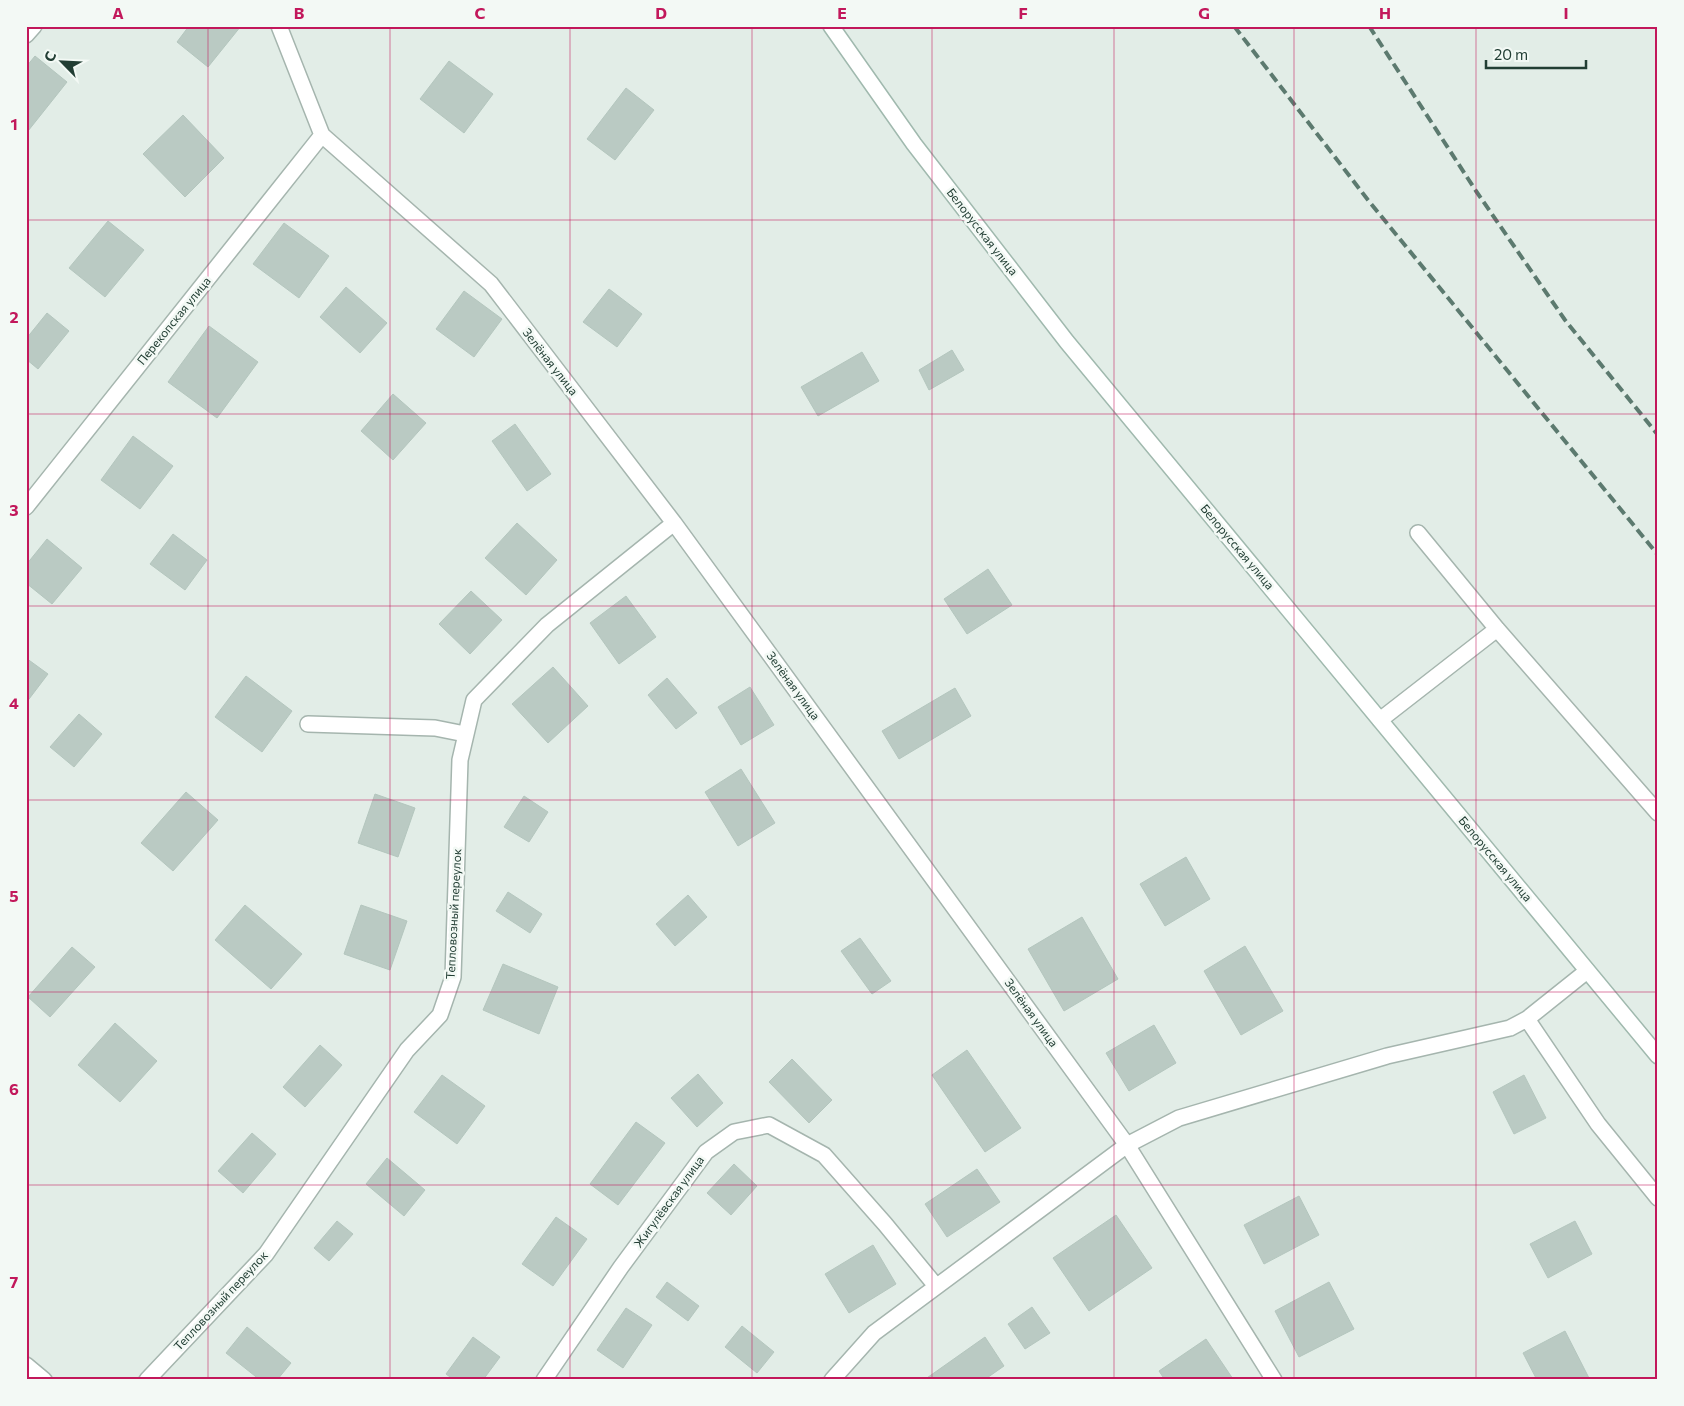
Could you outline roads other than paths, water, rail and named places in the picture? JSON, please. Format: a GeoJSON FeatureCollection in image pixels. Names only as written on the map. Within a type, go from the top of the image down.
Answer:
{"type":"FeatureCollection","features":[{"type":"Feature","properties":{"kind":"street"},"geometry":{"type":"LineString","coordinates":[[26,35],[34,26]]}},
{"type":"Feature","properties":{"kind":"street","name":"Зелёная улица"},"geometry":{"type":"LineString","coordinates":[[279,26],[322,135],[490,284],[674,523],[1127,1145],[1274,1380]]}},
{"type":"Feature","properties":{"kind":"street","name":"Белорусская улица"},"geometry":{"type":"LineString","coordinates":[[831,26],[914,144],[1066,342],[1658,1056]]}},
{"type":"Feature","properties":{"kind":"street","name":"Перекопская улица"},"geometry":{"type":"LineString","coordinates":[[26,507],[322,135]]}},
{"type":"Feature","properties":{"kind":"street","name":"Тепловозный переулок"},"geometry":{"type":"LineString","coordinates":[[147,1380],[266,1254],[407,1050],[440,1015],[453,977],[460,760],[474,700],[547,625],[674,523]]}},
{"type":"Feature","properties":{"kind":"street"},"geometry":{"type":"LineString","coordinates":[[1418,533],[1498,629],[1658,813]]}},
{"type":"Feature","properties":{"kind":"street"},"geometry":{"type":"LineString","coordinates":[[1380,720],[1498,629]]}},
{"type":"Feature","properties":{"kind":"street"},"geometry":{"type":"LineString","coordinates":[[308,724],[435,728],[465,734]]}},
{"type":"Feature","properties":{"kind":"street"},"geometry":{"type":"LineString","coordinates":[[832,1380],[874,1333],[1127,1145],[1179,1118],[1387,1056],[1510,1028],[1527,1019],[1587,971]]}},
{"type":"Feature","properties":{"kind":"street"},"geometry":{"type":"LineString","coordinates":[[1527,1019],[1598,1124],[1658,1198]]}},
{"type":"Feature","properties":{"kind":"street","name":"Жигулёвская улица"},"geometry":{"type":"LineString","coordinates":[[544,1380],[621,1267],[706,1152],[734,1132],[769,1125],[824,1155],[885,1224],[936,1286]]}},
{"type":"Feature","properties":{"kind":"street"},"geometry":{"type":"LineString","coordinates":[[26,1365],[44,1380]]}},
{"type":"Feature","properties":{"kind":"railway"},"geometry":{"type":"LineString","coordinates":[[1234,26],[1368,200],[1658,555]]}},
{"type":"Feature","properties":{"kind":"railway"},"geometry":{"type":"LineString","coordinates":[[1369,26],[1476,191],[1565,320],[1658,435]]}}]}
